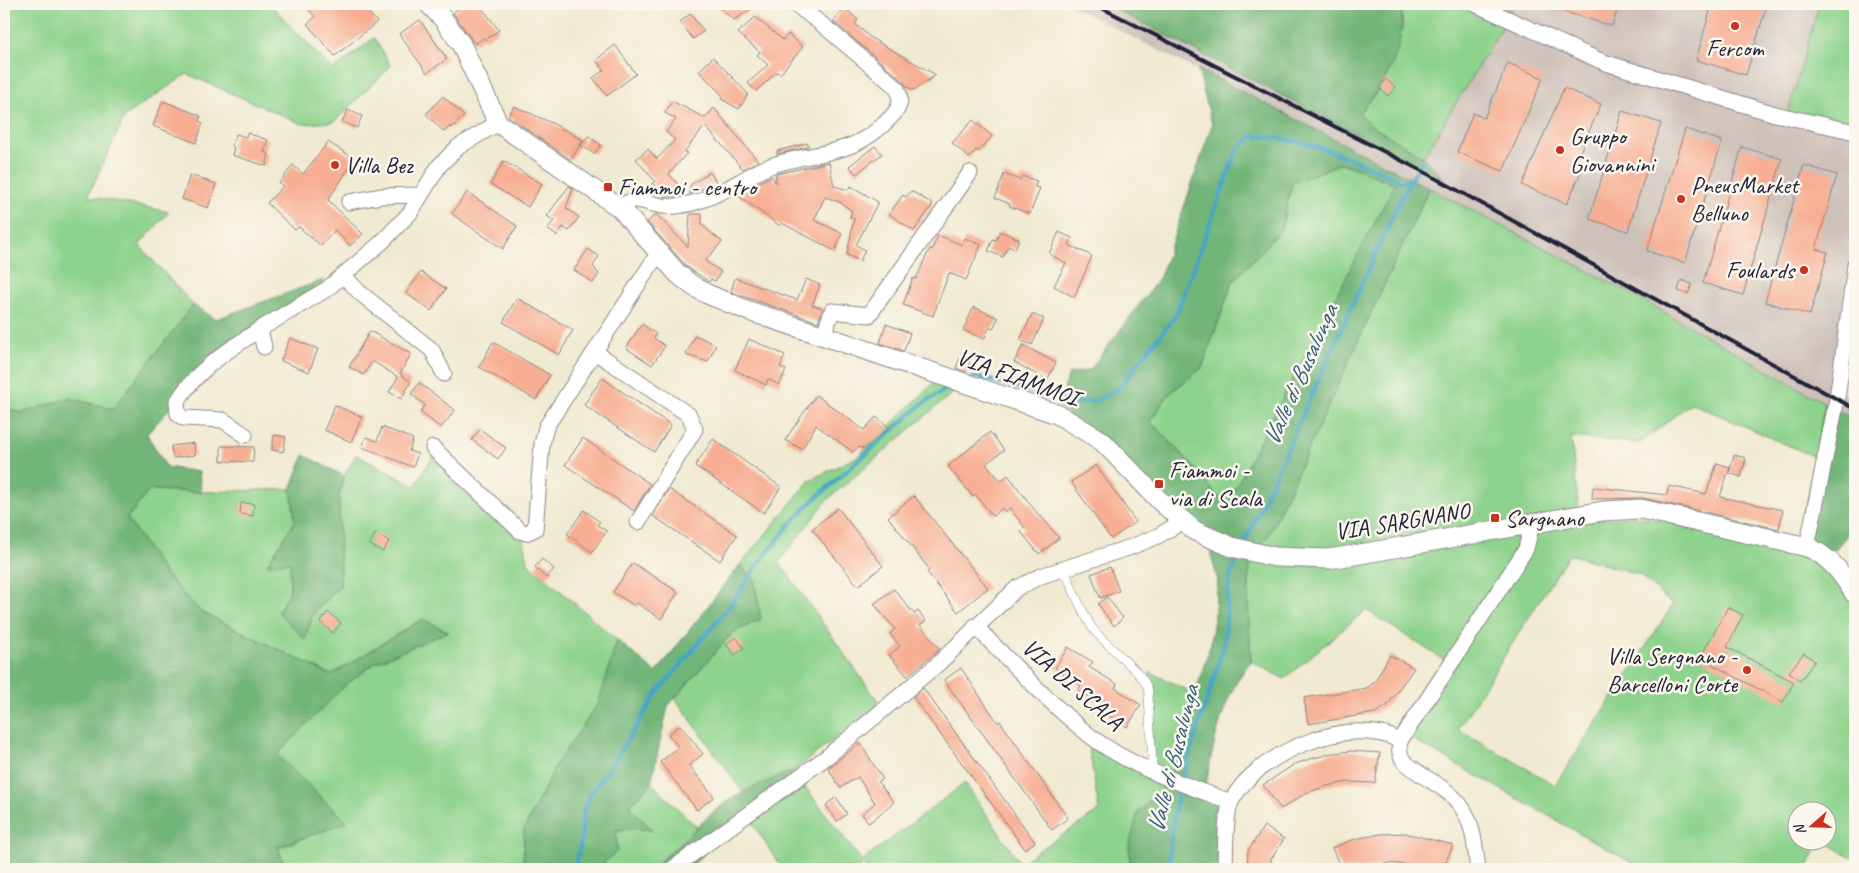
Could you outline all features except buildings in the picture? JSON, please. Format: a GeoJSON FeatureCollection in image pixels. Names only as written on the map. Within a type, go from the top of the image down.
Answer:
{"type":"FeatureCollection","features":[{"type":"Feature","properties":{"kind":"street"},"geometry":{"type":"LineString","coordinates":[[245,434],[223,420],[183,418],[178,414],[177,402],[203,372],[232,347],[327,290],[403,221],[439,166],[493,115],[461,44],[430,4]]}},
{"type":"Feature","properties":{"kind":"street"},"geometry":{"type":"LineString","coordinates":[[620,208],[630,200],[640,200],[669,207],[707,199],[770,167],[789,160],[846,149],[858,144],[882,127],[897,111],[901,99],[896,87],[795,4]]}},
{"type":"Feature","properties":{"kind":"street"},"geometry":{"type":"LineString","coordinates":[[1475,4],[1603,62],[1775,114],[1855,132]]}},
{"type":"Feature","properties":{"kind":"street","name":"VIA FIAMMOI"},"geometry":{"type":"LineString","coordinates":[[493,115],[620,208],[678,274],[707,294],[823,336],[1042,407],[1089,431],[1102,441],[1179,519]]}},
{"type":"Feature","properties":{"kind":"street"},"geometry":{"type":"LineString","coordinates":[[823,336],[832,311],[868,315],[970,174]]}},
{"type":"Feature","properties":{"kind":"street"},"geometry":{"type":"LineString","coordinates":[[349,202],[381,196],[422,194]]}},
{"type":"Feature","properties":{"kind":"street"},"geometry":{"type":"LineString","coordinates":[[433,448],[516,528],[526,533],[531,532],[537,523],[542,444],[546,426],[659,252]]}},
{"type":"Feature","properties":{"kind":"street"},"geometry":{"type":"LineString","coordinates":[[1806,547],[1837,399],[1840,365],[1855,264]]}},
{"type":"Feature","properties":{"kind":"street"},"geometry":{"type":"LineString","coordinates":[[342,275],[360,294],[432,350],[444,374]]}},
{"type":"Feature","properties":{"kind":"street"},"geometry":{"type":"LineString","coordinates":[[260,329],[264,347]]}},
{"type":"Feature","properties":{"kind":"street"},"geometry":{"type":"LineString","coordinates":[[595,352],[689,415],[695,424],[695,429],[638,522]]}},
{"type":"Feature","properties":{"kind":"street","name":"VIA SARGNANO"},"geometry":{"type":"LineString","coordinates":[[1179,519],[1203,535],[1232,547],[1251,552],[1275,557],[1329,558],[1603,511],[1641,509],[1817,551],[1836,567],[1855,594]]}},
{"type":"Feature","properties":{"kind":"street"},"geometry":{"type":"LineString","coordinates":[[672,869],[828,756],[939,663],[975,626],[1017,588],[1041,576],[1131,547],[1158,536],[1174,526],[1179,519]]}},
{"type":"Feature","properties":{"kind":"street"},"geometry":{"type":"LineString","coordinates":[[1478,869],[1471,829],[1462,807],[1447,792],[1403,760],[1400,754],[1400,741],[1526,550],[1530,532],[1526,525]]}},
{"type":"Feature","properties":{"kind":"street","name":"VIA DI SCALA"},"geometry":{"type":"LineString","coordinates":[[975,626],[1040,690],[1090,735],[1153,771],[1231,802]]}},
{"type":"Feature","properties":{"kind":"street"},"geometry":{"type":"LineString","coordinates":[[1224,869],[1231,802],[1240,787],[1257,772],[1278,757],[1319,738],[1358,731],[1376,732],[1400,741]]}},
{"type":"Feature","properties":{"kind":"lane"},"geometry":{"type":"LineString","coordinates":[[1064,569],[1093,628],[1115,653],[1145,679],[1148,689],[1153,771]]}},
{"type":"Feature","properties":{"kind":"shaded area"},"geometry":{"type":"Polygon","coordinates":[[[1068,4],[1105,4],[1442,179],[1423,157],[1512,12],[1494,4],[1819,4],[1788,112],[1855,134],[1855,234],[1829,386],[1855,400],[1855,420],[1623,289],[1068,4]]]}},
{"type":"Feature","properties":{"kind":"green space"},"geometry":{"type":"Polygon","coordinates":[[[4,4],[270,4],[333,70],[374,38],[391,66],[334,122],[302,124],[187,74],[125,116],[88,196],[169,212],[139,245],[193,305],[113,409],[69,398],[22,413],[4,408],[4,4]]]}},
{"type":"Feature","properties":{"kind":"green space"},"geometry":{"type":"Polygon","coordinates":[[[1105,4],[1401,4],[1402,21],[1400,36],[1393,63],[1379,88],[1359,113],[1372,126],[1423,157],[1444,179],[1105,4]]]}},
{"type":"Feature","properties":{"kind":"green space"},"geometry":{"type":"Polygon","coordinates":[[[1401,4],[1494,4],[1512,11],[1423,157],[1372,126],[1359,113],[1375,95],[1403,26],[1401,4]]]}},
{"type":"Feature","properties":{"kind":"green space"},"geometry":{"type":"Polygon","coordinates":[[[1819,4],[1855,4],[1855,134],[1788,113],[1819,4]]]}},
{"type":"Feature","properties":{"kind":"green space"},"geometry":{"type":"Polygon","coordinates":[[[1198,69],[1429,188],[1269,534],[1250,561],[1248,606],[1251,661],[1240,676],[1219,724],[1204,794],[1225,804],[1221,869],[1131,869],[1129,846],[1138,812],[1168,782],[1211,643],[1218,581],[1209,547],[1059,406],[1069,374],[1090,370],[1160,277],[1212,125],[1198,69]],[[1342,163],[1292,183],[1281,229],[1232,283],[1202,368],[1170,393],[1150,421],[1181,453],[1226,506],[1395,184],[1342,163]]]}},
{"type":"Feature","properties":{"kind":"green space"},"geometry":{"type":"Polygon","coordinates":[[[1342,163],[1396,184],[1226,506],[1181,453],[1150,421],[1170,393],[1202,368],[1232,283],[1281,229],[1292,183],[1342,163]]]}},
{"type":"Feature","properties":{"kind":"green space"},"geometry":{"type":"Polygon","coordinates":[[[1429,188],[1623,289],[1825,403],[1815,457],[1691,403],[1640,443],[1571,437],[1580,522],[1634,516],[1796,541],[1855,591],[1855,859],[1836,848],[1836,800],[1786,800],[1786,850],[1816,850],[1807,869],[1643,869],[1410,738],[1453,666],[1366,610],[1284,679],[1251,661],[1248,606],[1250,561],[1269,534],[1429,188]],[[1569,554],[1458,729],[1555,785],[1673,605],[1640,575],[1569,554]]]}},
{"type":"Feature","properties":{"kind":"green space"},"geometry":{"type":"Polygon","coordinates":[[[323,280],[322,297],[215,357],[147,434],[166,467],[199,472],[201,492],[150,490],[127,518],[165,574],[201,612],[331,675],[423,619],[448,632],[374,663],[342,688],[277,755],[347,822],[278,847],[285,869],[4,869],[4,408],[22,413],[69,398],[113,409],[193,305],[216,319],[323,280]]]}},
{"type":"Feature","properties":{"kind":"green space"},"geometry":{"type":"Polygon","coordinates":[[[937,380],[962,385],[827,500],[779,562],[880,704],[793,771],[743,792],[675,698],[732,633],[761,619],[754,579],[740,565],[810,480],[857,457],[937,380]]]}},
{"type":"Feature","properties":{"kind":"green space"},"geometry":{"type":"Polygon","coordinates":[[[1825,403],[1855,420],[1855,525],[1829,557],[1796,541],[1808,498],[1825,403]]]}},
{"type":"Feature","properties":{"kind":"green space"},"geometry":{"type":"Polygon","coordinates":[[[304,455],[344,476],[339,495],[340,587],[313,614],[305,640],[278,612],[290,591],[290,562],[267,565],[295,521],[291,489],[304,455]]]}},
{"type":"Feature","properties":{"kind":"green space"},"geometry":{"type":"Polygon","coordinates":[[[356,455],[415,486],[433,455],[524,539],[528,563],[617,640],[600,702],[557,763],[524,830],[523,869],[285,869],[278,848],[346,822],[276,755],[342,688],[375,663],[448,631],[422,619],[331,675],[201,612],[165,574],[127,518],[150,490],[201,492],[291,489],[296,521],[267,564],[290,562],[290,591],[278,612],[313,614],[340,587],[339,495],[344,476],[356,455]]]}},
{"type":"Feature","properties":{"kind":"green space"},"geometry":{"type":"Polygon","coordinates":[[[740,565],[754,579],[761,619],[732,633],[668,706],[651,783],[629,807],[652,829],[616,830],[617,851],[597,869],[523,869],[524,830],[557,763],[599,702],[617,640],[656,673],[740,565]]]}},
{"type":"Feature","properties":{"kind":"green space"},"geometry":{"type":"Polygon","coordinates":[[[1150,672],[1195,694],[1168,782],[1129,846],[1131,869],[867,869],[862,862],[860,869],[782,869],[750,819],[806,788],[862,861],[965,783],[1020,863],[1099,811],[1089,748],[1152,774],[1150,672]]]}},
{"type":"Feature","properties":{"kind":"green space"},"geometry":{"type":"Polygon","coordinates":[[[793,771],[806,788],[718,836],[690,869],[651,869],[717,809],[734,797],[793,771]]]}},
{"type":"Feature","properties":{"kind":"green space"},"geometry":{"type":"Polygon","coordinates":[[[651,783],[698,828],[651,869],[597,869],[617,851],[616,830],[651,829],[629,807],[651,783]]]}},
{"type":"Feature","properties":{"kind":"waterway"},"geometry":{"type":"LineString","coordinates":[[972,378],[978,377],[1076,403],[1095,401],[1117,390],[1176,315],[1237,150],[1253,136],[1292,140],[1311,145],[1366,165],[1402,182],[1411,180]]}},
{"type":"Feature","properties":{"kind":"waterway","name":"Valle di Busalunga"},"geometry":{"type":"LineString","coordinates":[[1244,544],[1400,200],[1421,162]]}},
{"type":"Feature","properties":{"kind":"waterway"},"geometry":{"type":"LineString","coordinates":[[575,869],[581,842],[583,814],[591,793],[610,768],[657,693],[729,607],[756,567],[791,523],[816,498],[922,404],[953,385]]}},
{"type":"Feature","properties":{"kind":"waterway","name":"Valle di Busalunga"},"geometry":{"type":"LineString","coordinates":[[1169,869],[1171,840],[1181,784],[1223,647],[1229,583],[1240,553]]}},
{"type":"Feature","properties":{"kind":"railway"},"geometry":{"type":"LineString","coordinates":[[1094,4],[1426,173],[1855,409]]}},
{"type":"Feature","properties":{"kind":"place","name":"Fercom"},"geometry":{"type":"Point","coordinates":[1735,26]}},
{"type":"Feature","properties":{"kind":"place","name":"Gruppo Giovannini"},"geometry":{"type":"Point","coordinates":[1560,150]}},
{"type":"Feature","properties":{"kind":"place","name":"Villa Bez"},"geometry":{"type":"Point","coordinates":[335,165]}},
{"type":"Feature","properties":{"kind":"place","name":"Fiammoi - centro"},"geometry":{"type":"Point","coordinates":[608,187]}},
{"type":"Feature","properties":{"kind":"place","name":"PneusMarket Belluno"},"geometry":{"type":"Point","coordinates":[1681,199]}},
{"type":"Feature","properties":{"kind":"place","name":"Foulards"},"geometry":{"type":"Point","coordinates":[1804,270]}},
{"type":"Feature","properties":{"kind":"place","name":"Fiammoi - via di Scala"},"geometry":{"type":"Point","coordinates":[1159,484]}},
{"type":"Feature","properties":{"kind":"place","name":"Sargnano"},"geometry":{"type":"Point","coordinates":[1495,518]}},
{"type":"Feature","properties":{"kind":"place","name":"Villa Sergnano - Barcelloni Corte"},"geometry":{"type":"Point","coordinates":[1747,670]}}]}
